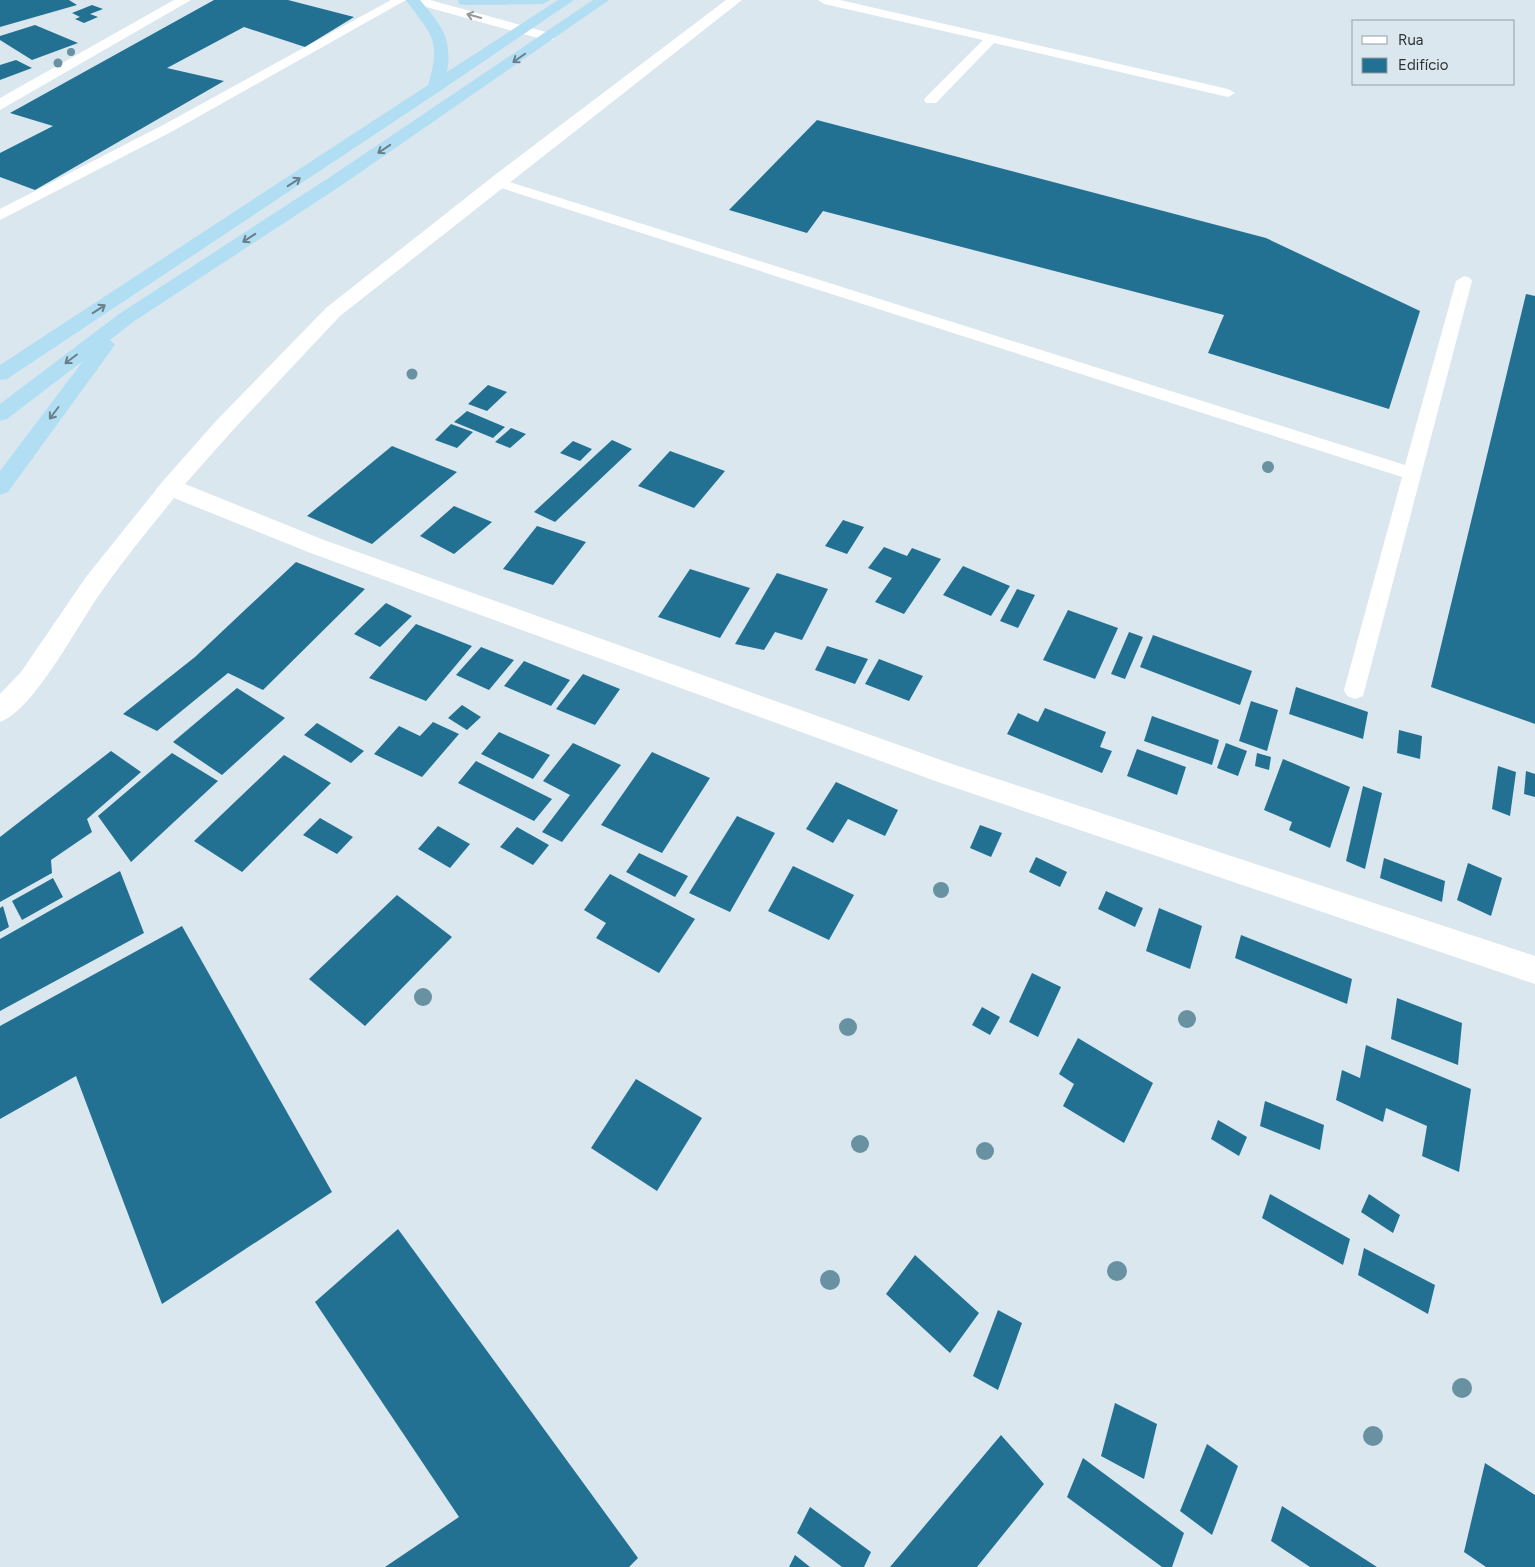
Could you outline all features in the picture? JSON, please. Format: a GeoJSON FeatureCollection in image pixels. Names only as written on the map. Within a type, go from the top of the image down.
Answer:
{"type":"FeatureCollection","features":[{"type":"Feature","properties":{"kind":"highway"},"geometry":{"type":"LineString","coordinates":[[414,0],[442,39],[443,62],[435,88]]}},
{"type":"Feature","properties":{"kind":"highway"},"geometry":{"type":"LineString","coordinates":[[463,0],[543,0]]}},
{"type":"Feature","properties":{"kind":"highway"},"geometry":{"type":"LineString","coordinates":[[0,374],[567,0]]}},
{"type":"Feature","properties":{"kind":"highway"},"geometry":{"type":"LineString","coordinates":[[0,414],[126,318],[352,170],[602,0]]}},
{"type":"Feature","properties":{"kind":"highway"},"geometry":{"type":"LineString","coordinates":[[0,487],[126,318]]}},
{"type":"Feature","properties":{"kind":"street"},"geometry":{"type":"LineString","coordinates":[[0,105],[184,0]]}},
{"type":"Feature","properties":{"kind":"street"},"geometry":{"type":"LineString","coordinates":[[0,711],[30,679],[94,583],[171,486],[224,426],[333,312],[497,182],[735,0]]}},
{"type":"Feature","properties":{"kind":"street"},"geometry":{"type":"LineString","coordinates":[[171,486],[186,495],[316,546],[951,775],[1535,970]]}},
{"type":"Feature","properties":{"kind":"lane"},"geometry":{"type":"LineString","coordinates":[[0,216],[168,128],[400,0]]}},
{"type":"Feature","properties":{"kind":"lane"},"geometry":{"type":"LineString","coordinates":[[414,0],[556,32]]}},
{"type":"Feature","properties":{"kind":"lane"},"geometry":{"type":"LineString","coordinates":[[463,0],[527,25]]}},
{"type":"Feature","properties":{"kind":"lane"},"geometry":{"type":"LineString","coordinates":[[824,0],[1228,93]]}},
{"type":"Feature","properties":{"kind":"lane"},"geometry":{"type":"LineString","coordinates":[[931,100],[992,38]]}},
{"type":"Feature","properties":{"kind":"lane"},"geometry":{"type":"LineString","coordinates":[[497,182],[1413,474]]}},
{"type":"Feature","properties":{"kind":"lane"},"geometry":{"type":"LineString","coordinates":[[1355,690],[1464,281]]}},
{"type":"Feature","properties":{"kind":"building"},"geometry":{"type":"Polygon","coordinates":[[[0,0],[69,0],[77,5],[0,27],[0,0]]]}},
{"type":"Feature","properties":{"kind":"building"},"geometry":{"type":"Polygon","coordinates":[[[214,0],[288,0],[354,17],[305,47],[244,27],[167,68],[224,81],[35,190],[0,177],[0,153],[53,126],[10,113],[214,0]]]}},
{"type":"Feature","properties":{"kind":"building"},"geometry":{"type":"Polygon","coordinates":[[[92,5],[103,9],[90,14],[98,17],[84,23],[75,19],[80,17],[72,13],[92,5]]]}},
{"type":"Feature","properties":{"kind":"building"},"geometry":{"type":"Polygon","coordinates":[[[35,25],[78,43],[32,60],[0,40],[0,36],[35,25]]]}},
{"type":"Feature","properties":{"kind":"building"},"geometry":{"type":"Polygon","coordinates":[[[16,60],[32,68],[0,80],[0,65],[16,60]]]}},
{"type":"Feature","properties":{"kind":"building"},"geometry":{"type":"Polygon","coordinates":[[[817,120],[1266,238],[1420,311],[1389,409],[1208,353],[1224,315],[823,211],[807,233],[729,210],[817,120]]]}},
{"type":"Feature","properties":{"kind":"building"},"geometry":{"type":"Polygon","coordinates":[[[1526,294],[1535,296],[1535,724],[1431,687],[1526,294]]]}},
{"type":"Feature","properties":{"kind":"building"},"geometry":{"type":"Polygon","coordinates":[[[488,385],[507,392],[487,411],[468,404],[488,385]]]}},
{"type":"Feature","properties":{"kind":"building"},"geometry":{"type":"Polygon","coordinates":[[[467,411],[505,427],[493,438],[454,422],[467,411]]]}},
{"type":"Feature","properties":{"kind":"building"},"geometry":{"type":"Polygon","coordinates":[[[451,424],[473,432],[457,448],[435,440],[451,424]]]}},
{"type":"Feature","properties":{"kind":"building"},"geometry":{"type":"Polygon","coordinates":[[[511,428],[526,434],[510,448],[495,442],[511,428]]]}},
{"type":"Feature","properties":{"kind":"building"},"geometry":{"type":"Polygon","coordinates":[[[612,440],[632,449],[555,522],[534,512],[612,440]]]}},
{"type":"Feature","properties":{"kind":"building"},"geometry":{"type":"Polygon","coordinates":[[[573,441],[592,449],[580,461],[560,453],[573,441]]]}},
{"type":"Feature","properties":{"kind":"building"},"geometry":{"type":"Polygon","coordinates":[[[392,446],[457,472],[372,544],[307,516],[392,446]]]}},
{"type":"Feature","properties":{"kind":"building"},"geometry":{"type":"Polygon","coordinates":[[[670,451],[725,471],[694,508],[638,486],[670,451]]]}},
{"type":"Feature","properties":{"kind":"building"},"geometry":{"type":"Polygon","coordinates":[[[454,506],[492,522],[454,554],[420,536],[454,506]]]}},
{"type":"Feature","properties":{"kind":"building"},"geometry":{"type":"Polygon","coordinates":[[[843,520],[864,527],[847,554],[825,546],[843,520]]]}},
{"type":"Feature","properties":{"kind":"building"},"geometry":{"type":"Polygon","coordinates":[[[537,526],[586,542],[553,585],[503,569],[537,526]]]}},
{"type":"Feature","properties":{"kind":"building"},"geometry":{"type":"Polygon","coordinates":[[[884,547],[907,556],[912,548],[941,559],[904,614],[875,602],[892,578],[868,568],[884,547]]]}},
{"type":"Feature","properties":{"kind":"building"},"geometry":{"type":"Polygon","coordinates":[[[296,562],[365,589],[263,690],[228,673],[157,731],[123,714],[195,657],[296,562]]]}},
{"type":"Feature","properties":{"kind":"building"},"geometry":{"type":"Polygon","coordinates":[[[963,566],[1010,586],[991,616],[943,595],[963,566]]]}},
{"type":"Feature","properties":{"kind":"building"},"geometry":{"type":"Polygon","coordinates":[[[690,569],[750,588],[720,638],[658,617],[690,569]]]}},
{"type":"Feature","properties":{"kind":"building"},"geometry":{"type":"Polygon","coordinates":[[[777,573],[828,589],[802,640],[775,632],[764,650],[735,644],[777,573]]]}},
{"type":"Feature","properties":{"kind":"building"},"geometry":{"type":"Polygon","coordinates":[[[1017,589],[1035,595],[1018,628],[1000,621],[1017,589]]]}},
{"type":"Feature","properties":{"kind":"building"},"geometry":{"type":"Polygon","coordinates":[[[386,603],[412,616],[380,647],[354,634],[386,603]]]}},
{"type":"Feature","properties":{"kind":"building"},"geometry":{"type":"Polygon","coordinates":[[[1068,610],[1118,628],[1095,679],[1043,660],[1068,610]]]}},
{"type":"Feature","properties":{"kind":"building"},"geometry":{"type":"Polygon","coordinates":[[[416,624],[472,646],[426,701],[369,678],[416,624]]]}},
{"type":"Feature","properties":{"kind":"building"},"geometry":{"type":"Polygon","coordinates":[[[1129,632],[1143,637],[1125,679],[1111,674],[1129,632]]]}},
{"type":"Feature","properties":{"kind":"building"},"geometry":{"type":"Polygon","coordinates":[[[1153,635],[1252,671],[1240,705],[1140,667],[1153,635]]]}},
{"type":"Feature","properties":{"kind":"building"},"geometry":{"type":"Polygon","coordinates":[[[827,646],[868,659],[855,684],[815,670],[827,646]]]}},
{"type":"Feature","properties":{"kind":"building"},"geometry":{"type":"Polygon","coordinates":[[[481,647],[514,660],[489,690],[456,675],[481,647]]]}},
{"type":"Feature","properties":{"kind":"building"},"geometry":{"type":"Polygon","coordinates":[[[879,659],[923,676],[909,701],[865,684],[879,659]]]}},
{"type":"Feature","properties":{"kind":"building"},"geometry":{"type":"Polygon","coordinates":[[[524,661],[570,680],[551,706],[504,686],[524,661]]]}},
{"type":"Feature","properties":{"kind":"building"},"geometry":{"type":"Polygon","coordinates":[[[583,674],[620,689],[595,725],[556,709],[583,674]]]}},
{"type":"Feature","properties":{"kind":"building"},"geometry":{"type":"Polygon","coordinates":[[[1296,687],[1368,712],[1363,739],[1289,714],[1296,687]]]}},
{"type":"Feature","properties":{"kind":"building"},"geometry":{"type":"Polygon","coordinates":[[[237,688],[285,718],[222,775],[173,742],[237,688]]]}},
{"type":"Feature","properties":{"kind":"building"},"geometry":{"type":"Polygon","coordinates":[[[1251,701],[1278,710],[1267,751],[1239,741],[1251,701]]]}},
{"type":"Feature","properties":{"kind":"building"},"geometry":{"type":"Polygon","coordinates":[[[462,705],[481,717],[467,730],[448,718],[462,705]]]}},
{"type":"Feature","properties":{"kind":"building"},"geometry":{"type":"Polygon","coordinates":[[[1045,708],[1106,732],[1100,747],[1112,751],[1102,773],[1007,734],[1018,713],[1038,722],[1045,708]]]}},
{"type":"Feature","properties":{"kind":"building"},"geometry":{"type":"Polygon","coordinates":[[[1152,716],[1219,740],[1212,765],[1144,741],[1152,716]]]}},
{"type":"Feature","properties":{"kind":"building"},"geometry":{"type":"Polygon","coordinates":[[[433,722],[459,734],[422,777],[374,754],[399,726],[420,736],[433,722]]]}},
{"type":"Feature","properties":{"kind":"building"},"geometry":{"type":"Polygon","coordinates":[[[317,723],[364,751],[351,763],[304,735],[317,723]]]}},
{"type":"Feature","properties":{"kind":"building"},"geometry":{"type":"Polygon","coordinates":[[[1399,730],[1422,736],[1420,759],[1397,753],[1399,730]]]}},
{"type":"Feature","properties":{"kind":"building"},"geometry":{"type":"Polygon","coordinates":[[[499,732],[550,755],[533,779],[481,754],[499,732]]]}},
{"type":"Feature","properties":{"kind":"building"},"geometry":{"type":"Polygon","coordinates":[[[573,743],[621,765],[562,842],[542,832],[570,795],[543,781],[573,743]]]}},
{"type":"Feature","properties":{"kind":"building"},"geometry":{"type":"Polygon","coordinates":[[[1226,743],[1247,751],[1238,776],[1217,768],[1226,743]]]}},
{"type":"Feature","properties":{"kind":"building"},"geometry":{"type":"Polygon","coordinates":[[[1137,749],[1186,767],[1177,795],[1127,776],[1137,749]]]}},
{"type":"Feature","properties":{"kind":"building"},"geometry":{"type":"Polygon","coordinates":[[[111,751],[141,772],[87,819],[92,832],[51,860],[52,873],[0,902],[0,837],[111,751]]]}},
{"type":"Feature","properties":{"kind":"building"},"geometry":{"type":"Polygon","coordinates":[[[652,752],[710,778],[662,853],[601,825],[652,752]]]}},
{"type":"Feature","properties":{"kind":"building"},"geometry":{"type":"Polygon","coordinates":[[[172,753],[218,781],[131,862],[98,816],[172,753]]]}},
{"type":"Feature","properties":{"kind":"building"},"geometry":{"type":"Polygon","coordinates":[[[1257,753],[1271,757],[1269,770],[1255,766],[1257,753]]]}},
{"type":"Feature","properties":{"kind":"building"},"geometry":{"type":"Polygon","coordinates":[[[284,755],[331,783],[242,872],[194,841],[284,755]]]}},
{"type":"Feature","properties":{"kind":"building"},"geometry":{"type":"Polygon","coordinates":[[[1283,759],[1350,787],[1330,848],[1289,830],[1292,822],[1264,810],[1283,759]]]}},
{"type":"Feature","properties":{"kind":"building"},"geometry":{"type":"Polygon","coordinates":[[[476,761],[552,799],[534,821],[458,783],[476,761]]]}},
{"type":"Feature","properties":{"kind":"building"},"geometry":{"type":"Polygon","coordinates":[[[1498,766],[1516,772],[1510,816],[1492,809],[1498,766]]]}},
{"type":"Feature","properties":{"kind":"building"},"geometry":{"type":"Polygon","coordinates":[[[1526,771],[1535,774],[1535,797],[1524,794],[1526,771]]]}},
{"type":"Feature","properties":{"kind":"building"},"geometry":{"type":"Polygon","coordinates":[[[836,782],[898,810],[885,836],[848,819],[833,843],[806,829],[836,782]]]}},
{"type":"Feature","properties":{"kind":"building"},"geometry":{"type":"Polygon","coordinates":[[[1363,786],[1382,793],[1365,869],[1346,861],[1363,786]]]}},
{"type":"Feature","properties":{"kind":"building"},"geometry":{"type":"Polygon","coordinates":[[[737,816],[775,833],[730,912],[689,893],[737,816]]]}},
{"type":"Feature","properties":{"kind":"building"},"geometry":{"type":"Polygon","coordinates":[[[320,818],[353,837],[337,854],[303,835],[320,818]]]}},
{"type":"Feature","properties":{"kind":"building"},"geometry":{"type":"Polygon","coordinates":[[[980,825],[1002,833],[991,857],[970,848],[980,825]]]}},
{"type":"Feature","properties":{"kind":"building"},"geometry":{"type":"Polygon","coordinates":[[[438,826],[470,844],[450,868],[418,849],[438,826]]]}},
{"type":"Feature","properties":{"kind":"building"},"geometry":{"type":"Polygon","coordinates":[[[517,827],[549,845],[533,865],[500,847],[517,827]]]}},
{"type":"Feature","properties":{"kind":"building"},"geometry":{"type":"Polygon","coordinates":[[[639,853],[688,876],[675,897],[626,872],[639,853]]]}},
{"type":"Feature","properties":{"kind":"building"},"geometry":{"type":"Polygon","coordinates":[[[1036,857],[1067,872],[1060,887],[1029,872],[1036,857]]]}},
{"type":"Feature","properties":{"kind":"building"},"geometry":{"type":"Polygon","coordinates":[[[1384,858],[1445,881],[1442,902],[1380,878],[1384,858]]]}},
{"type":"Feature","properties":{"kind":"building"},"geometry":{"type":"Polygon","coordinates":[[[1468,863],[1502,878],[1491,916],[1457,900],[1468,863]]]}},
{"type":"Feature","properties":{"kind":"building"},"geometry":{"type":"Polygon","coordinates":[[[793,866],[854,895],[829,940],[768,911],[793,866]]]}},
{"type":"Feature","properties":{"kind":"building"},"geometry":{"type":"Polygon","coordinates":[[[120,871],[144,933],[0,1011],[0,939],[120,871]]]}},
{"type":"Feature","properties":{"kind":"building"},"geometry":{"type":"Polygon","coordinates":[[[610,874],[695,919],[659,973],[596,938],[606,923],[584,910],[610,874]]]}},
{"type":"Feature","properties":{"kind":"building"},"geometry":{"type":"Polygon","coordinates":[[[53,878],[63,897],[22,920],[12,901],[53,878]]]}},
{"type":"Feature","properties":{"kind":"building"},"geometry":{"type":"Polygon","coordinates":[[[1106,891],[1143,908],[1135,927],[1098,909],[1106,891]]]}},
{"type":"Feature","properties":{"kind":"building"},"geometry":{"type":"Polygon","coordinates":[[[397,895],[452,937],[365,1026],[309,979],[397,895]]]}},
{"type":"Feature","properties":{"kind":"building"},"geometry":{"type":"Polygon","coordinates":[[[3,906],[9,927],[0,932],[0,908],[3,906]]]}},
{"type":"Feature","properties":{"kind":"building"},"geometry":{"type":"Polygon","coordinates":[[[1159,908],[1202,926],[1190,969],[1146,951],[1159,908]]]}},
{"type":"Feature","properties":{"kind":"building"},"geometry":{"type":"Polygon","coordinates":[[[182,926],[332,1192],[162,1304],[76,1076],[0,1119],[0,1026],[182,926]]]}},
{"type":"Feature","properties":{"kind":"building"},"geometry":{"type":"Polygon","coordinates":[[[1241,935],[1352,979],[1347,1004],[1235,958],[1241,935]]]}},
{"type":"Feature","properties":{"kind":"building"},"geometry":{"type":"Polygon","coordinates":[[[1032,973],[1061,987],[1038,1037],[1009,1022],[1032,973]]]}},
{"type":"Feature","properties":{"kind":"building"},"geometry":{"type":"Polygon","coordinates":[[[1397,998],[1462,1023],[1458,1065],[1391,1039],[1397,998]]]}},
{"type":"Feature","properties":{"kind":"building"},"geometry":{"type":"Polygon","coordinates":[[[982,1007],[1000,1017],[990,1035],[972,1025],[982,1007]]]}},
{"type":"Feature","properties":{"kind":"building"},"geometry":{"type":"Polygon","coordinates":[[[1078,1038],[1153,1083],[1124,1143],[1063,1106],[1074,1084],[1059,1074],[1078,1038]]]}},
{"type":"Feature","properties":{"kind":"building"},"geometry":{"type":"Polygon","coordinates":[[[1366,1045],[1471,1089],[1459,1172],[1422,1156],[1427,1126],[1386,1108],[1383,1122],[1336,1100],[1342,1070],[1360,1078],[1366,1045]]]}},
{"type":"Feature","properties":{"kind":"building"},"geometry":{"type":"Polygon","coordinates":[[[636,1079],[702,1118],[657,1191],[591,1148],[636,1079]]]}},
{"type":"Feature","properties":{"kind":"building"},"geometry":{"type":"Polygon","coordinates":[[[1265,1101],[1324,1125],[1320,1150],[1260,1126],[1265,1101]]]}},
{"type":"Feature","properties":{"kind":"building"},"geometry":{"type":"Polygon","coordinates":[[[1218,1120],[1247,1137],[1239,1156],[1211,1139],[1218,1120]]]}},
{"type":"Feature","properties":{"kind":"building"},"geometry":{"type":"Polygon","coordinates":[[[1270,1194],[1350,1239],[1343,1265],[1262,1218],[1270,1194]]]}},
{"type":"Feature","properties":{"kind":"building"},"geometry":{"type":"Polygon","coordinates":[[[1369,1194],[1400,1215],[1393,1233],[1361,1212],[1369,1194]]]}},
{"type":"Feature","properties":{"kind":"building"},"geometry":{"type":"Polygon","coordinates":[[[398,1229],[638,1558],[629,1567],[385,1567],[459,1517],[315,1302],[398,1229]]]}},
{"type":"Feature","properties":{"kind":"building"},"geometry":{"type":"Polygon","coordinates":[[[1364,1248],[1435,1285],[1428,1314],[1358,1275],[1364,1248]]]}},
{"type":"Feature","properties":{"kind":"building"},"geometry":{"type":"Polygon","coordinates":[[[915,1255],[979,1313],[950,1353],[886,1294],[915,1255]]]}},
{"type":"Feature","properties":{"kind":"building"},"geometry":{"type":"Polygon","coordinates":[[[998,1310],[1022,1323],[998,1390],[973,1376],[998,1310]]]}},
{"type":"Feature","properties":{"kind":"building"},"geometry":{"type":"Polygon","coordinates":[[[1115,1403],[1157,1424],[1144,1479],[1101,1456],[1115,1403]]]}},
{"type":"Feature","properties":{"kind":"building"},"geometry":{"type":"Polygon","coordinates":[[[1001,1435],[1044,1484],[977,1567],[890,1567],[1001,1435]]]}},
{"type":"Feature","properties":{"kind":"building"},"geometry":{"type":"Polygon","coordinates":[[[1207,1444],[1238,1466],[1212,1535],[1180,1511],[1207,1444]]]}},
{"type":"Feature","properties":{"kind":"building"},"geometry":{"type":"Polygon","coordinates":[[[1083,1458],[1184,1533],[1172,1567],[1162,1567],[1067,1497],[1083,1458]]]}},
{"type":"Feature","properties":{"kind":"building"},"geometry":{"type":"Polygon","coordinates":[[[1485,1463],[1535,1495],[1535,1567],[1486,1567],[1464,1552],[1485,1463]]]}},
{"type":"Feature","properties":{"kind":"building"},"geometry":{"type":"Polygon","coordinates":[[[1282,1506],[1377,1567],[1310,1567],[1271,1541],[1282,1506]]]}},
{"type":"Feature","properties":{"kind":"building"},"geometry":{"type":"Polygon","coordinates":[[[810,1507],[871,1552],[864,1567],[842,1567],[797,1533],[810,1507]]]}},
{"type":"Feature","properties":{"kind":"building"},"geometry":{"type":"Polygon","coordinates":[[[795,1555],[810,1567],[789,1567],[795,1555]]]}}]}
